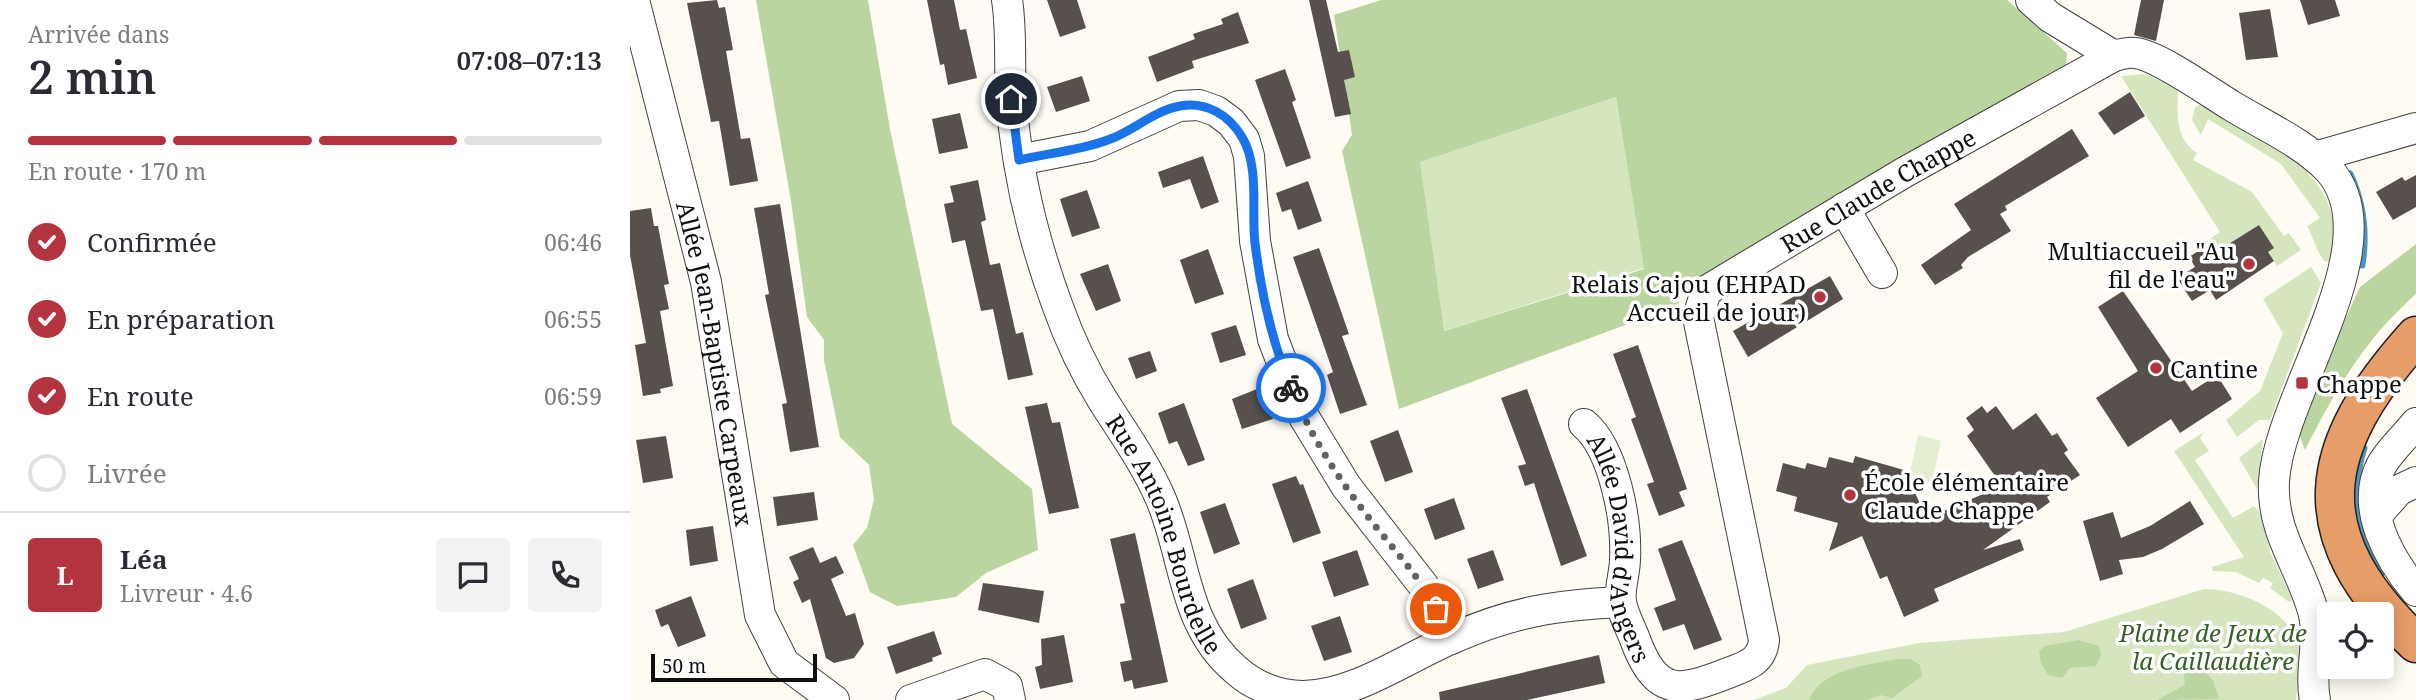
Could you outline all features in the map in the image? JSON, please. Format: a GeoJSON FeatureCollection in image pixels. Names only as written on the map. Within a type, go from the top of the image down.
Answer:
{"type":"FeatureCollection","features":[{"type":"Feature","properties":{"kind":"highway"},"geometry":{"type":"LineString","coordinates":[[2416,335],[2379,379],[2351,422],[2334,483],[2333,508],[2340,535],[2368,591],[2416,643]]}},
{"type":"Feature","properties":{"kind":"street","name":"Allée Jean-Baptiste Carpeaux"},"geometry":{"type":"LineString","coordinates":[[634,0],[706,282],[760,615],[784,663],[834,700]]}},
{"type":"Feature","properties":{"kind":"street","name":"Rue Antoine Bourdelle"},"geometry":{"type":"LineString","coordinates":[[1007,0],[1011,99],[1019,160],[1045,271],[1059,310],[1101,397],[1160,496],[1192,608],[1205,635],[1222,659],[1248,681],[1273,691],[1302,696],[1331,692],[1360,683],[1451,639],[1535,610],[1621,602]]}},
{"type":"Feature","properties":{"kind":"street"},"geometry":{"type":"LineString","coordinates":[[2031,0],[2050,17],[2114,56],[2135,53],[2152,59],[2315,157],[2331,173],[2346,200],[2349,250],[2277,453],[2274,505],[2279,531],[2313,610],[2316,631],[2315,700]]}},
{"type":"Feature","properties":{"kind":"street","name":"Rue Claude Chappe"},"geometry":{"type":"LineString","coordinates":[[1690,688],[1753,663],[1763,649],[1764,640],[1699,317],[1700,304],[1706,291],[1721,279],[1844,208],[2114,56]]}},
{"type":"Feature","properties":{"kind":"street"},"geometry":{"type":"LineString","coordinates":[[1019,160],[1090,146],[1179,106],[1199,105],[1216,111],[1231,122],[1244,139],[1249,156],[1255,241],[1273,339],[1301,412],[1346,486],[1423,584],[1451,639]]}},
{"type":"Feature","properties":{"kind":"street"},"geometry":{"type":"LineString","coordinates":[[2315,157],[2416,128]]}},
{"type":"Feature","properties":{"kind":"street"},"geometry":{"type":"LineString","coordinates":[[1844,208],[1882,273]]}},
{"type":"Feature","properties":{"kind":"street","name":"Allée David d'Angers"},"geometry":{"type":"LineString","coordinates":[[1584,424],[1600,439],[1614,477],[1626,557],[1621,602],[1651,674],[1663,684],[1690,688]]}},
{"type":"Feature","properties":{"kind":"street"},"geometry":{"type":"LineString","coordinates":[[2416,424],[2382,465],[2372,494],[2376,516],[2402,574],[2416,591]]}},
{"type":"Feature","properties":{"kind":"street"},"geometry":{"type":"LineString","coordinates":[[2376,516],[2399,490],[2416,482]]}},
{"type":"Feature","properties":{"kind":"street"},"geometry":{"type":"LineString","coordinates":[[911,700],[985,674],[1007,686],[1010,700]]}},
{"type":"Feature","properties":{"kind":"green space"},"geometry":{"type":"Polygon","coordinates":[[[756,0],[868,0],[890,129],[952,424],[1032,489],[1038,550],[986,573],[956,597],[897,606],[870,592],[853,545],[867,528],[874,499],[869,465],[840,437],[824,360],[824,340],[807,317],[791,201],[756,0]]]}},
{"type":"Feature","properties":{"kind":"green space"},"geometry":{"type":"Polygon","coordinates":[[[1381,0],[2007,0],[2067,53],[2066,68],[1676,290],[1679,305],[1399,409],[1342,151],[1352,135],[1334,15],[1381,0]],[[1616,97],[1420,162],[1444,331],[1644,269],[1616,97]]]}},
{"type":"Feature","properties":{"kind":"green space"},"geometry":{"type":"Polygon","coordinates":[[[2144,74],[2178,88],[2179,124],[2184,140],[2197,153],[2193,160],[2252,192],[2284,236],[2289,233],[2301,250],[2277,266],[2268,252],[2274,248],[2259,225],[2219,250],[2211,238],[2220,232],[2121,76],[2144,74]]]}},
{"type":"Feature","properties":{"kind":"green space"},"geometry":{"type":"Polygon","coordinates":[[[1616,97],[1644,268],[1443,331],[1420,162],[1616,97]]]}},
{"type":"Feature","properties":{"kind":"green space"},"geometry":{"type":"Polygon","coordinates":[[[2200,105],[2282,151],[2316,183],[2327,202],[2333,224],[2330,262],[2321,257],[2307,226],[2320,218],[2281,164],[2208,119],[2201,135],[2192,120],[2195,107],[2200,105]]]}},
{"type":"Feature","properties":{"kind":"green space"},"geometry":{"type":"Polygon","coordinates":[[[2416,244],[2416,294],[2381,329],[2353,366],[2305,450],[2296,426],[2360,287],[2416,244]]]}},
{"type":"Feature","properties":{"kind":"green space"},"geometry":{"type":"Polygon","coordinates":[[[2311,267],[2321,283],[2270,420],[2259,420],[2237,437],[2226,420],[2260,391],[2283,333],[2263,299],[2311,267]]]}},
{"type":"Feature","properties":{"kind":"green space"},"geometry":{"type":"Polygon","coordinates":[[[2204,432],[2200,438],[2209,451],[2195,460],[2233,518],[2254,506],[2267,521],[2270,552],[2293,600],[2289,602],[2270,588],[2273,583],[2263,578],[2259,583],[2236,572],[2213,571],[2212,567],[2244,557],[2174,451],[2204,432]]]}},
{"type":"Feature","properties":{"kind":"green space"},"geometry":{"type":"Polygon","coordinates":[[[1918,435],[1941,441],[1932,482],[1909,477],[1918,435]]]}},
{"type":"Feature","properties":{"kind":"green space"},"geometry":{"type":"Polygon","coordinates":[[[2263,439],[2257,489],[2239,458],[2263,439]]]}},
{"type":"Feature","properties":{"kind":"green space","name":"Plaine de Jeux de la Caillaudière"},"geometry":{"type":"Polygon","coordinates":[[[2204,589],[2234,593],[2250,599],[2278,615],[2289,627],[2297,640],[2301,656],[2296,700],[1754,700],[1786,688],[1807,665],[1919,643],[2064,632],[2204,589]]]}},
{"type":"Feature","properties":{"kind":"green space"},"geometry":{"type":"Polygon","coordinates":[[[2078,640],[2099,646],[2101,655],[2096,666],[2070,668],[2062,678],[2048,675],[2041,663],[2039,651],[2045,646],[2078,640]]]}},
{"type":"Feature","properties":{"kind":"green space"},"geometry":{"type":"Polygon","coordinates":[[[1910,659],[1920,665],[1922,676],[1892,698],[1880,695],[1868,700],[1809,700],[1824,681],[1835,675],[1861,666],[1910,659]]]}},
{"type":"Feature","properties":{"kind":"green space"},"geometry":{"type":"Polygon","coordinates":[[[2200,667],[2213,680],[2219,699],[2157,700],[2185,685],[2184,674],[2200,667]]]}},
{"type":"Feature","properties":{"kind":"building"},"geometry":{"type":"Polygon","coordinates":[[[717,0],[719,8],[725,7],[733,50],[726,51],[741,139],[750,138],[758,181],[730,186],[719,121],[711,122],[687,3],[717,0]]]}},
{"type":"Feature","properties":{"kind":"building"},"geometry":{"type":"Polygon","coordinates":[[[927,0],[954,0],[960,30],[966,29],[977,78],[948,85],[944,64],[940,65],[927,0]]]}},
{"type":"Feature","properties":{"kind":"building"},"geometry":{"type":"Polygon","coordinates":[[[1047,0],[1077,0],[1086,28],[1060,37],[1047,0]]]}},
{"type":"Feature","properties":{"kind":"building"},"geometry":{"type":"Polygon","coordinates":[[[1309,0],[1326,0],[1338,52],[1349,50],[1355,77],[1344,80],[1351,114],[1335,117],[1309,0]]]}},
{"type":"Feature","properties":{"kind":"building"},"geometry":{"type":"Polygon","coordinates":[[[2141,0],[2164,0],[2156,41],[2134,35],[2141,0]]]}},
{"type":"Feature","properties":{"kind":"building"},"geometry":{"type":"Polygon","coordinates":[[[2300,0],[2335,0],[2340,16],[2308,25],[2300,0]]]}},
{"type":"Feature","properties":{"kind":"building"},"geometry":{"type":"Polygon","coordinates":[[[2270,9],[2278,57],[2246,60],[2239,13],[2270,9]]]}},
{"type":"Feature","properties":{"kind":"building"},"geometry":{"type":"Polygon","coordinates":[[[1238,12],[1249,43],[1192,61],[1194,68],[1157,82],[1148,57],[1195,39],[1193,34],[1223,24],[1221,19],[1238,12]]]}},
{"type":"Feature","properties":{"kind":"building"},"geometry":{"type":"Polygon","coordinates":[[[1285,69],[1296,100],[1292,102],[1311,158],[1286,167],[1255,80],[1285,69]]]}},
{"type":"Feature","properties":{"kind":"building"},"geometry":{"type":"Polygon","coordinates":[[[1082,76],[1090,101],[1056,112],[1047,87],[1082,76]]]}},
{"type":"Feature","properties":{"kind":"building"},"geometry":{"type":"Polygon","coordinates":[[[2130,92],[2145,116],[2114,135],[2098,113],[2130,92]]]}},
{"type":"Feature","properties":{"kind":"building"},"geometry":{"type":"Polygon","coordinates":[[[960,113],[968,148],[939,154],[932,119],[960,113]]]}},
{"type":"Feature","properties":{"kind":"building"},"geometry":{"type":"Polygon","coordinates":[[[2072,129],[2089,156],[2005,206],[2007,210],[2000,214],[2011,231],[1968,257],[1961,265],[1963,268],[1935,285],[1921,265],[1971,230],[1954,204],[2072,129]]]}},
{"type":"Feature","properties":{"kind":"building"},"geometry":{"type":"Polygon","coordinates":[[[1203,156],[1219,202],[1201,209],[1190,179],[1163,188],[1158,172],[1203,156]]]}},
{"type":"Feature","properties":{"kind":"building"},"geometry":{"type":"Polygon","coordinates":[[[2416,175],[2416,207],[2393,220],[2376,192],[2402,177],[2405,181],[2416,175]]]}},
{"type":"Feature","properties":{"kind":"building"},"geometry":{"type":"Polygon","coordinates":[[[978,180],[986,220],[981,222],[990,265],[1000,263],[1016,334],[1023,332],[1033,375],[1008,380],[993,309],[981,311],[965,240],[952,243],[944,204],[954,202],[950,186],[978,180]]]}},
{"type":"Feature","properties":{"kind":"building"},"geometry":{"type":"Polygon","coordinates":[[[1308,181],[1322,221],[1298,230],[1291,209],[1282,212],[1276,193],[1308,181]]]}},
{"type":"Feature","properties":{"kind":"building"},"geometry":{"type":"Polygon","coordinates":[[[1087,190],[1100,228],[1072,237],[1060,199],[1087,190]]]}},
{"type":"Feature","properties":{"kind":"building"},"geometry":{"type":"Polygon","coordinates":[[[780,204],[819,447],[790,452],[782,404],[787,403],[765,295],[769,294],[754,208],[780,204]]]}},
{"type":"Feature","properties":{"kind":"building"},"geometry":{"type":"Polygon","coordinates":[[[651,208],[654,226],[658,226],[669,284],[664,285],[669,309],[660,311],[673,386],[660,389],[661,393],[643,396],[635,345],[646,343],[630,255],[630,211],[651,208]]]}},
{"type":"Feature","properties":{"kind":"building","name":"Multiaccueil \"Au fil de l'eau\""},"geometry":{"type":"Polygon","coordinates":[[[2259,225],[2274,248],[2268,252],[2274,261],[2216,300],[2210,290],[2192,301],[2177,278],[2195,267],[2189,257],[2214,241],[2219,250],[2259,225]]]}},
{"type":"Feature","properties":{"kind":"building"},"geometry":{"type":"Polygon","coordinates":[[[1319,248],[1349,334],[1342,336],[1367,405],[1340,414],[1327,375],[1333,372],[1293,257],[1319,248]]]}},
{"type":"Feature","properties":{"kind":"building"},"geometry":{"type":"Polygon","coordinates":[[[1208,249],[1224,294],[1195,304],[1180,260],[1208,249]]]}},
{"type":"Feature","properties":{"kind":"building"},"geometry":{"type":"Polygon","coordinates":[[[1108,264],[1121,301],[1096,311],[1080,274],[1108,264]]]}},
{"type":"Feature","properties":{"kind":"building"},"geometry":{"type":"Polygon","coordinates":[[[1830,276],[1843,299],[1748,357],[1733,331],[1830,276]]]}},
{"type":"Feature","properties":{"kind":"building","name":"Cantine"},"geometry":{"type":"Polygon","coordinates":[[[2123,291],[2192,391],[2217,375],[2232,399],[2180,433],[2171,419],[2128,447],[2096,398],[2138,371],[2098,307],[2123,291]]]}},
{"type":"Feature","properties":{"kind":"building"},"geometry":{"type":"Polygon","coordinates":[[[1236,325],[1246,355],[1220,363],[1211,333],[1236,325]]]}},
{"type":"Feature","properties":{"kind":"building"},"geometry":{"type":"Polygon","coordinates":[[[1638,345],[1687,489],[1679,492],[1685,506],[1659,516],[1647,484],[1654,482],[1631,419],[1636,417],[1613,354],[1638,345]]]}},
{"type":"Feature","properties":{"kind":"building"},"geometry":{"type":"Polygon","coordinates":[[[1150,351],[1157,371],[1136,379],[1128,358],[1150,351]]]}},
{"type":"Feature","properties":{"kind":"building"},"geometry":{"type":"Polygon","coordinates":[[[1257,389],[1260,396],[1263,394],[1273,419],[1242,429],[1232,399],[1257,389]]]}},
{"type":"Feature","properties":{"kind":"building"},"geometry":{"type":"Polygon","coordinates":[[[1527,389],[1587,556],[1561,566],[1534,483],[1525,486],[1518,466],[1526,464],[1501,398],[1527,389]]]}},
{"type":"Feature","properties":{"kind":"building"},"geometry":{"type":"Polygon","coordinates":[[[1047,403],[1052,423],[1060,422],[1079,508],[1049,514],[1025,407],[1047,403]]]}},
{"type":"Feature","properties":{"kind":"building"},"geometry":{"type":"Polygon","coordinates":[[[1184,403],[1205,460],[1188,466],[1177,441],[1169,444],[1158,413],[1184,403]]]}},
{"type":"Feature","properties":{"kind":"building"},"geometry":{"type":"Polygon","coordinates":[[[1982,406],[1987,413],[1996,406],[2013,430],[2036,413],[2052,436],[2057,433],[2068,450],[2064,453],[2080,475],[2047,497],[2050,502],[1983,550],[2020,539],[2024,550],[1934,589],[1939,601],[1904,617],[1887,576],[1880,579],[1862,536],[1829,551],[1838,523],[1794,511],[1797,497],[1776,491],[1783,463],[1805,469],[1807,463],[1826,468],[1829,457],[1853,463],[1855,456],[1904,470],[1927,518],[2002,486],[1967,436],[1974,430],[1966,418],[1982,406]]]}},
{"type":"Feature","properties":{"kind":"building"},"geometry":{"type":"Polygon","coordinates":[[[1398,430],[1413,472],[1385,482],[1370,441],[1398,430]]]}},
{"type":"Feature","properties":{"kind":"building"},"geometry":{"type":"Polygon","coordinates":[[[666,436],[673,478],[643,483],[636,440],[666,436]]]}},
{"type":"Feature","properties":{"kind":"building"},"geometry":{"type":"Polygon","coordinates":[[[1296,476],[1300,485],[1303,484],[1321,533],[1293,543],[1272,484],[1296,476]]]}},
{"type":"Feature","properties":{"kind":"building"},"geometry":{"type":"Polygon","coordinates":[[[814,492],[818,520],[777,526],[773,497],[814,492]]]}},
{"type":"Feature","properties":{"kind":"building"},"geometry":{"type":"Polygon","coordinates":[[[1454,498],[1465,529],[1435,540],[1424,509],[1454,498]]]}},
{"type":"Feature","properties":{"kind":"building"},"geometry":{"type":"Polygon","coordinates":[[[2190,501],[2204,524],[2162,549],[2143,557],[2119,560],[2123,574],[2100,581],[2083,521],[2113,512],[2121,538],[2150,526],[2190,501]]]}},
{"type":"Feature","properties":{"kind":"building"},"geometry":{"type":"Polygon","coordinates":[[[1225,503],[1240,544],[1214,554],[1200,512],[1225,503]]]}},
{"type":"Feature","properties":{"kind":"building"},"geometry":{"type":"Polygon","coordinates":[[[713,526],[718,561],[690,566],[686,530],[713,526]]]}},
{"type":"Feature","properties":{"kind":"building"},"geometry":{"type":"Polygon","coordinates":[[[1135,533],[1168,682],[1134,689],[1132,680],[1124,682],[1120,662],[1132,660],[1120,604],[1125,603],[1110,539],[1135,533]]]}},
{"type":"Feature","properties":{"kind":"building"},"geometry":{"type":"Polygon","coordinates":[[[1682,540],[1722,640],[1694,650],[1684,624],[1663,631],[1654,608],[1676,600],[1658,549],[1682,540]]]}},
{"type":"Feature","properties":{"kind":"building"},"geometry":{"type":"Polygon","coordinates":[[[813,547],[820,563],[836,556],[844,573],[831,579],[846,616],[855,613],[864,644],[854,658],[834,663],[826,658],[810,599],[802,603],[793,582],[799,579],[789,557],[813,547]]]}},
{"type":"Feature","properties":{"kind":"building"},"geometry":{"type":"Polygon","coordinates":[[[1357,550],[1369,585],[1334,597],[1322,562],[1357,550]]]}},
{"type":"Feature","properties":{"kind":"building"},"geometry":{"type":"Polygon","coordinates":[[[1493,550],[1504,580],[1478,589],[1467,559],[1493,550]]]}},
{"type":"Feature","properties":{"kind":"building"},"geometry":{"type":"Polygon","coordinates":[[[1253,579],[1267,619],[1241,629],[1227,589],[1253,579]]]}},
{"type":"Feature","properties":{"kind":"building"},"geometry":{"type":"Polygon","coordinates":[[[983,583],[1044,591],[1039,623],[978,610],[983,583]]]}},
{"type":"Feature","properties":{"kind":"building"},"geometry":{"type":"Polygon","coordinates":[[[691,596],[706,636],[678,647],[668,624],[661,627],[655,610],[691,596]]]}},
{"type":"Feature","properties":{"kind":"building"},"geometry":{"type":"Polygon","coordinates":[[[1340,616],[1352,652],[1324,661],[1311,626],[1340,616]]]}},
{"type":"Feature","properties":{"kind":"building"},"geometry":{"type":"Polygon","coordinates":[[[934,631],[942,654],[932,658],[933,661],[896,674],[887,647],[934,631]]]}},
{"type":"Feature","properties":{"kind":"building"},"geometry":{"type":"Polygon","coordinates":[[[1064,635],[1073,682],[1040,689],[1035,667],[1042,665],[1041,639],[1064,635]]]}},
{"type":"Feature","properties":{"kind":"building"},"geometry":{"type":"Polygon","coordinates":[[[1599,655],[1605,683],[1527,700],[1440,700],[1439,692],[1599,655]]]}},
{"type":"Feature","properties":{"kind":"waterway"},"geometry":{"type":"LineString","coordinates":[[2350,174],[2363,219],[2362,265]]}},
{"type":"Feature","properties":{"kind":"waterway"},"geometry":{"type":"LineString","coordinates":[[2364,448],[2358,481],[2360,512],[2368,544],[2381,574]]}},
{"type":"Feature","properties":{"kind":"way so far"},"geometry":{"type":"LineString","coordinates":[[1291,388],[1323,452],[1370,519],[1423,584],[1436,609]]}},
{"type":"Feature","properties":{"kind":"place","name":"Multiaccueil \"Au fil de l'eau\""},"geometry":{"type":"Point","coordinates":[2249,264]}},
{"type":"Feature","properties":{"kind":"place","name":"Relais Cajou (EHPAD Accueil de jour)"},"geometry":{"type":"Point","coordinates":[1820,297]}},
{"type":"Feature","properties":{"kind":"place","name":"Cantine"},"geometry":{"type":"Point","coordinates":[2156,368]}},
{"type":"Feature","properties":{"kind":"place","name":"Chappe"},"geometry":{"type":"Point","coordinates":[2302,383]}},
{"type":"Feature","properties":{"kind":"place","name":"École élémentaire Claude Chappe"},"geometry":{"type":"Point","coordinates":[1850,495]}},
{"type":"Feature","properties":{"kind":"route"},"geometry":{"type":"LineString","coordinates":[[1011,99],[1019,160],[1090,146],[1111,139],[1179,106],[1199,105],[1216,111],[1231,122],[1244,139],[1249,156],[1254,197],[1255,241],[1262,289],[1273,339],[1291,388]]}}]}
